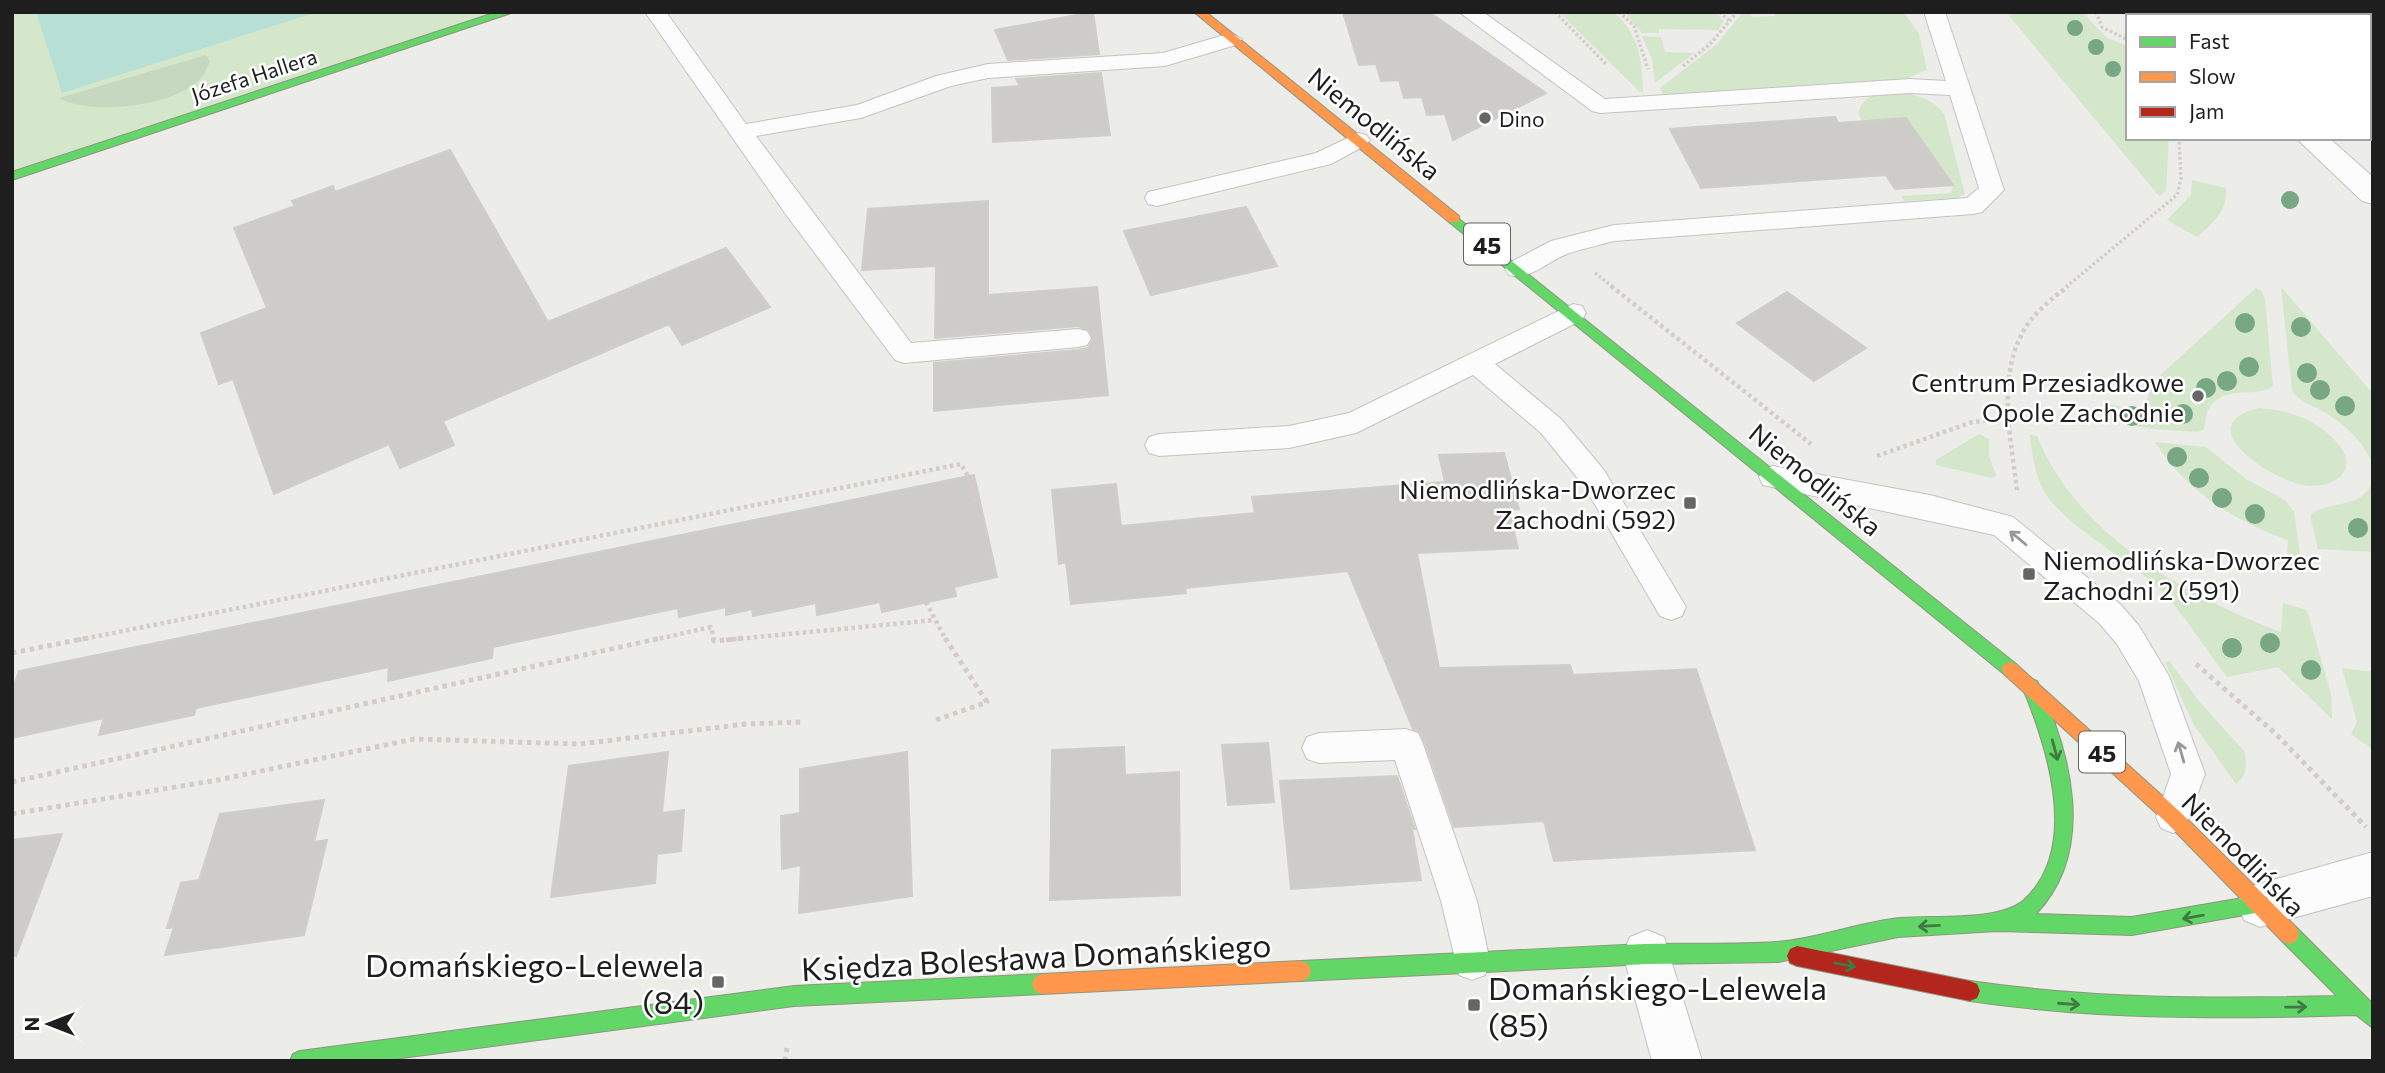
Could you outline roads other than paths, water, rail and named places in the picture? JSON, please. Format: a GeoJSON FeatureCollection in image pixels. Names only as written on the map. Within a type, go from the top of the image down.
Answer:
{"type":"FeatureCollection","features":[{"type":"Feature","properties":{"kind":"street","name":"Józefa Hallera"},"geometry":{"type":"LineString","coordinates":[[12,176],[509,12]]}},
{"type":"Feature","properties":{"kind":"street","name":"Niemodlińska"},"geometry":{"type":"LineString","coordinates":[[1199,12],[2031,686],[2173,817],[2369,1007]]}},
{"type":"Feature","properties":{"kind":"street"},"geometry":{"type":"LineString","coordinates":[[2313,140],[2373,194]]}},
{"type":"Feature","properties":{"kind":"street","name":"Księdza Bolesława Domańskiego"},"geometry":{"type":"LineString","coordinates":[[1997,922],[2032,906],[2053,877],[2058,860],[2063,811],[2060,767],[2049,727],[2031,686]]}},
{"type":"Feature","properties":{"kind":"street"},"geometry":{"type":"LineString","coordinates":[[2260,904],[2373,874]]}},
{"type":"Feature","properties":{"kind":"street","name":"Księdza Bolesława Domańskiego"},"geometry":{"type":"LineString","coordinates":[[300,1061],[794,996],[1647,954],[1778,952],[1898,928],[1997,922],[2133,926],[2260,904]]}},
{"type":"Feature","properties":{"kind":"street","name":"Księdza Bolesława Domańskiego"},"geometry":{"type":"LineString","coordinates":[[1778,952],[2006,997],[2064,1004],[2193,1009],[2369,1007]]}},
{"type":"Feature","properties":{"kind":"street"},"geometry":{"type":"LineString","coordinates":[[1647,954],[1677,1061]]}},
{"type":"Feature","properties":{"kind":"lane"},"geometry":{"type":"LineString","coordinates":[[654,12],[905,353],[1078,338]]}},
{"type":"Feature","properties":{"kind":"lane"},"geometry":{"type":"LineString","coordinates":[[1469,12],[1600,106],[1651,99],[1910,86],[1958,89]]}},
{"type":"Feature","properties":{"kind":"lane"},"geometry":{"type":"LineString","coordinates":[[1518,268],[1560,247],[1614,233],[1973,206],[1992,190],[1934,12]]}},
{"type":"Feature","properties":{"kind":"lane"},"geometry":{"type":"LineString","coordinates":[[740,132],[861,111],[944,81],[988,71],[1165,58],[1231,39]]}},
{"type":"Feature","properties":{"kind":"lane"},"geometry":{"type":"LineString","coordinates":[[1157,198],[1323,159],[1358,140]]}},
{"type":"Feature","properties":{"kind":"lane"},"geometry":{"type":"LineString","coordinates":[[1159,445],[1289,437],[1356,422],[1573,313]]}},
{"type":"Feature","properties":{"kind":"lane"},"geometry":{"type":"LineString","coordinates":[[1476,363],[1551,426],[1594,478],[1671,607]]}},
{"type":"Feature","properties":{"kind":"lane"},"geometry":{"type":"LineString","coordinates":[[1773,477],[1941,509],[2003,525],[2110,614],[2129,635],[2152,676],[2178,741],[2188,774],[2173,817]]}},
{"type":"Feature","properties":{"kind":"lane"},"geometry":{"type":"LineString","coordinates":[[1319,748],[1406,744],[1459,901],[1472,962]]}},
{"type":"Feature","properties":{"kind":"place","name":"Dino"},"geometry":{"type":"Point","coordinates":[1485,118]}},
{"type":"Feature","properties":{"kind":"place","name":"Centrum Przesiadkowe Opole Zachodnie"},"geometry":{"type":"Point","coordinates":[2198,396]}},
{"type":"Feature","properties":{"kind":"place","name":"Niemodlińska-Dworzec Zachodni (592)"},"geometry":{"type":"Point","coordinates":[1690,503]}},
{"type":"Feature","properties":{"kind":"place","name":"Niemodlińska-Dworzec Zachodni 2 (591)"},"geometry":{"type":"Point","coordinates":[2029,574]}},
{"type":"Feature","properties":{"kind":"place","name":"Domańskiego-Lelewela (84)"},"geometry":{"type":"Point","coordinates":[718,982]}},
{"type":"Feature","properties":{"kind":"place","name":"Domańskiego-Lelewela (85)"},"geometry":{"type":"Point","coordinates":[1474,1005]}}]}
